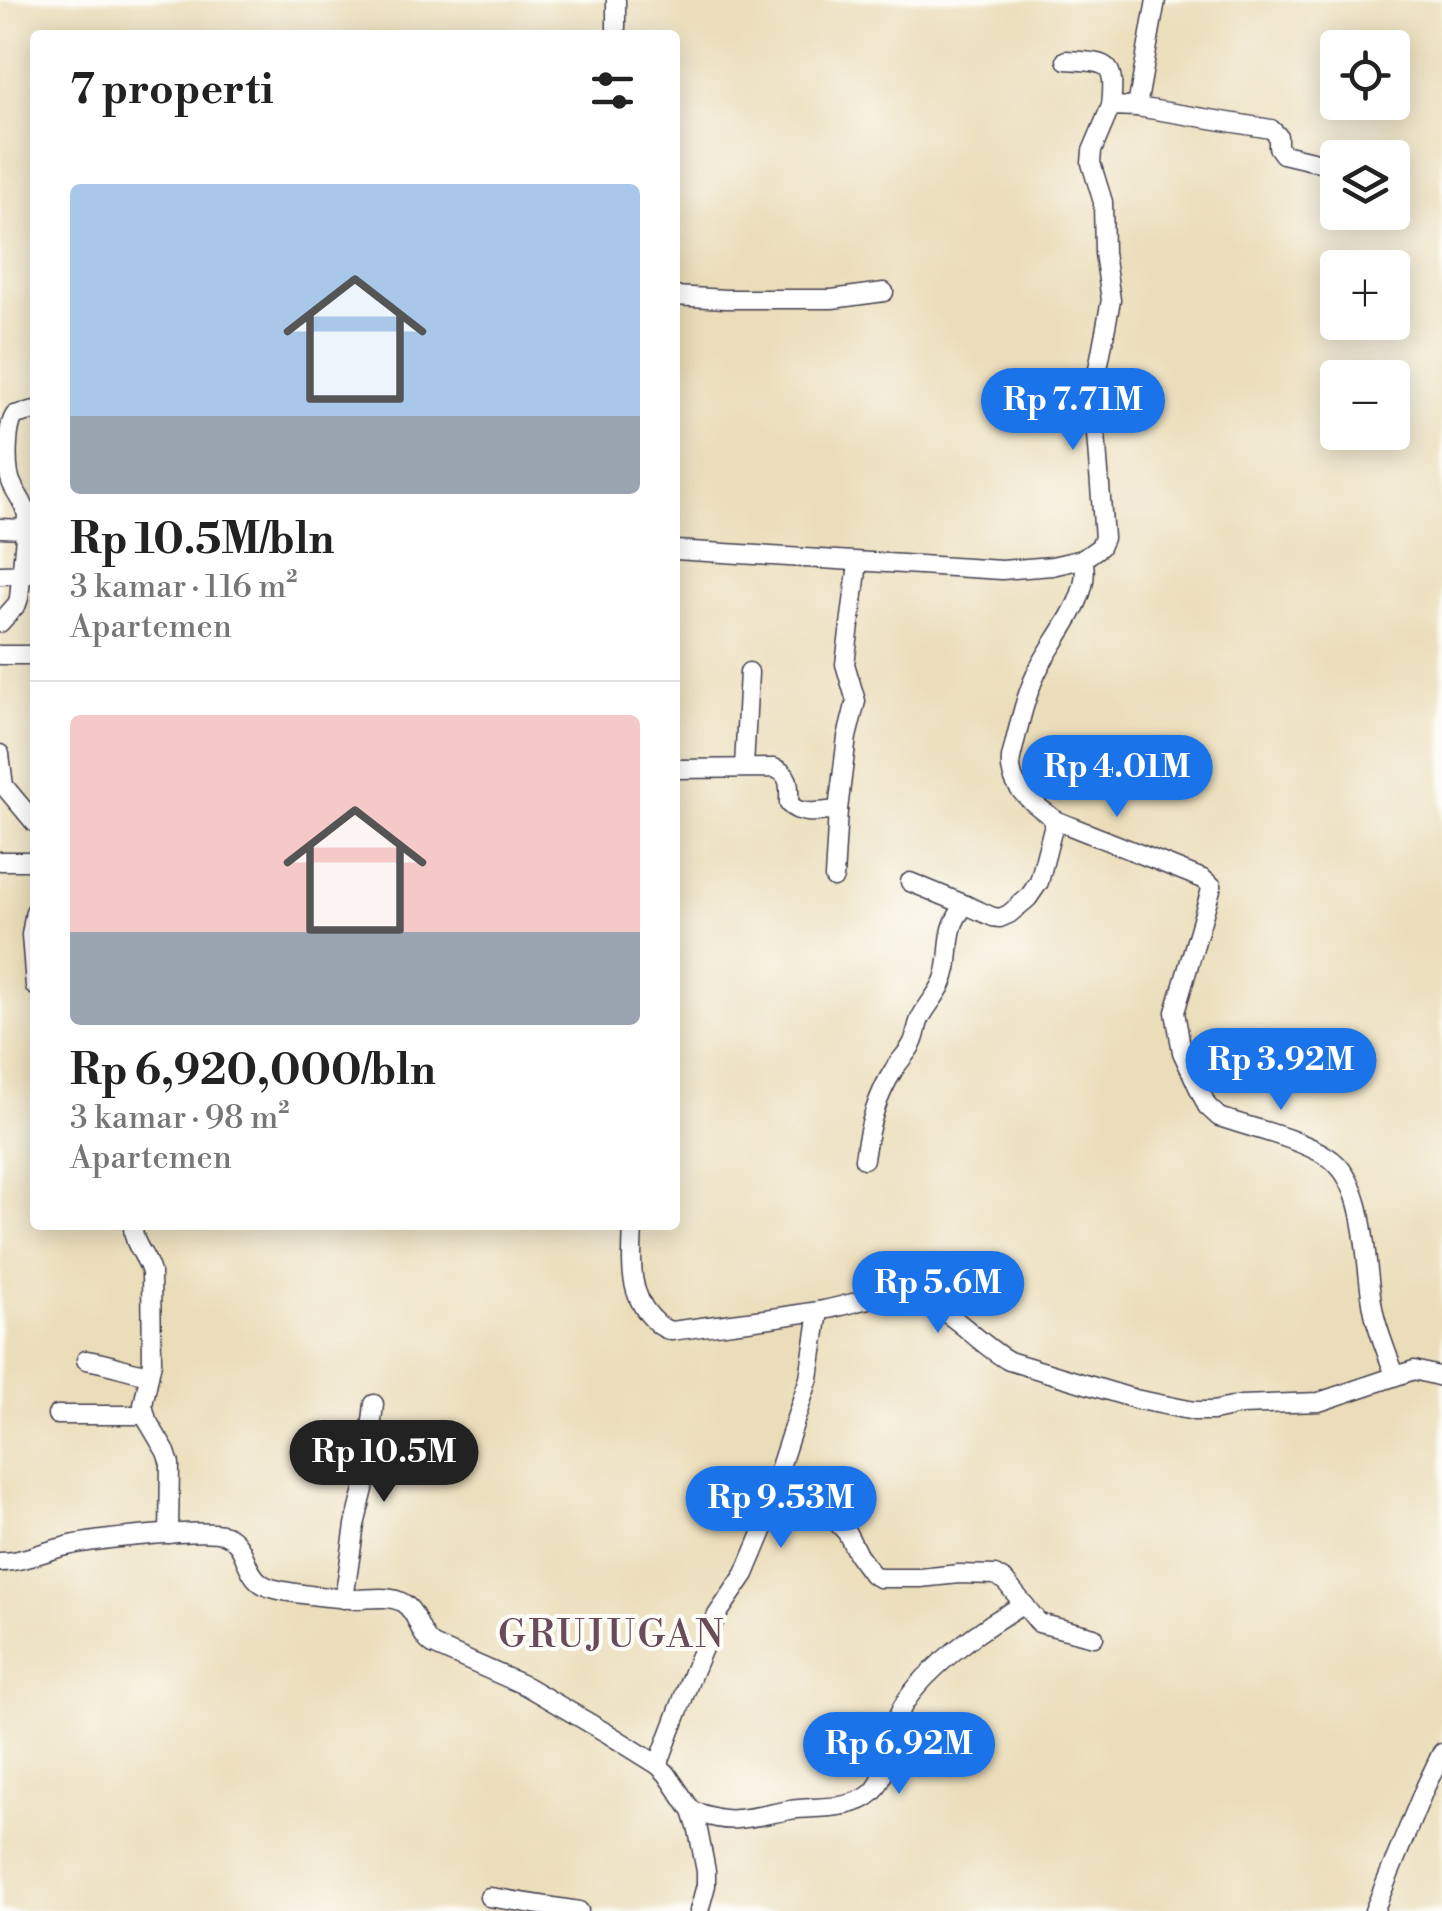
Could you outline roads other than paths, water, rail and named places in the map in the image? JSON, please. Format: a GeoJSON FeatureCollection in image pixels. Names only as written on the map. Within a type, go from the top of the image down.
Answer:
{"type":"FeatureCollection","features":[{"type":"Feature","properties":{"kind":"street"},"geometry":{"type":"LineString","coordinates":[[616,0],[616,30]]}},
{"type":"Feature","properties":{"kind":"street"},"geometry":{"type":"LineString","coordinates":[[1137,108],[1156,0]]}},
{"type":"Feature","properties":{"kind":"street"},"geometry":{"type":"LineString","coordinates":[[680,550],[1002,570],[1083,559],[1100,547],[1104,538],[1094,407],[1111,300],[1104,252],[1103,202],[1091,163],[1092,151],[1111,106],[1114,79],[1108,68],[1066,60]]}},
{"type":"Feature","properties":{"kind":"street"},"geometry":{"type":"LineString","coordinates":[[1111,106],[1271,129],[1278,136],[1283,154],[1320,163]]}},
{"type":"Feature","properties":{"kind":"street"},"geometry":{"type":"LineString","coordinates":[[680,296],[832,299],[884,292]]}},
{"type":"Feature","properties":{"kind":"street"},"geometry":{"type":"LineString","coordinates":[[0,623],[17,604],[28,574],[26,510],[8,473],[9,425],[15,414],[30,411]]}},
{"type":"Feature","properties":{"kind":"street"},"geometry":{"type":"LineString","coordinates":[[0,528],[25,528]]}},
{"type":"Feature","properties":{"kind":"street"},"geometry":{"type":"LineString","coordinates":[[1083,559],[1086,581],[1026,700],[1010,768],[1012,778],[1024,796],[1055,820],[1209,882],[1212,891],[1175,1012],[1182,1052],[1199,1091],[1219,1116],[1330,1158],[1353,1188],[1374,1316],[1389,1378]]}},
{"type":"Feature","properties":{"kind":"street"},"geometry":{"type":"LineString","coordinates":[[834,878],[847,737],[856,701],[845,664],[858,562]]}},
{"type":"Feature","properties":{"kind":"street"},"geometry":{"type":"LineString","coordinates":[[0,575],[28,574]]}},
{"type":"Feature","properties":{"kind":"street"},"geometry":{"type":"LineString","coordinates":[[0,655],[30,655]]}},
{"type":"Feature","properties":{"kind":"street"},"geometry":{"type":"LineString","coordinates":[[744,767],[749,672]]}},
{"type":"Feature","properties":{"kind":"street"},"geometry":{"type":"LineString","coordinates":[[0,754],[4,786],[30,817]]}},
{"type":"Feature","properties":{"kind":"street"},"geometry":{"type":"LineString","coordinates":[[680,769],[744,767],[782,771],[788,780],[789,804],[794,810],[838,810]]}},
{"type":"Feature","properties":{"kind":"street"},"geometry":{"type":"LineString","coordinates":[[910,882],[1000,918],[1028,898],[1039,882],[1055,820]]}},
{"type":"Feature","properties":{"kind":"street"},"geometry":{"type":"LineString","coordinates":[[0,860],[30,861]]}},
{"type":"Feature","properties":{"kind":"street"},"geometry":{"type":"LineString","coordinates":[[864,1159],[869,1129],[892,1072],[914,1042],[920,1019],[942,985],[955,919],[966,905]]}},
{"type":"Feature","properties":{"kind":"street"},"geometry":{"type":"LineString","coordinates":[[133,1230],[134,1241],[151,1274],[152,1362],[144,1405],[145,1415],[170,1464],[169,1534]]}},
{"type":"Feature","properties":{"kind":"street"},"geometry":{"type":"LineString","coordinates":[[633,1230],[633,1286],[645,1311],[670,1331],[820,1311],[890,1294],[933,1305],[1008,1361],[1135,1398],[1194,1410],[1319,1402],[1414,1370],[1442,1377]]}},
{"type":"Feature","properties":{"kind":"street"},"geometry":{"type":"LineString","coordinates":[[658,1766],[718,1615],[745,1574],[771,1512],[780,1467],[810,1378],[820,1311]]}},
{"type":"Feature","properties":{"kind":"street"},"geometry":{"type":"LineString","coordinates":[[86,1360],[150,1375]]}},
{"type":"Feature","properties":{"kind":"street"},"geometry":{"type":"LineString","coordinates":[[344,1598],[364,1489],[374,1404]]}},
{"type":"Feature","properties":{"kind":"street"},"geometry":{"type":"LineString","coordinates":[[57,1415],[145,1415]]}},
{"type":"Feature","properties":{"kind":"street"},"geometry":{"type":"LineString","coordinates":[[771,1512],[802,1508],[835,1520],[872,1574],[879,1578],[995,1575],[1005,1581],[1040,1623],[1094,1637]]}},
{"type":"Feature","properties":{"kind":"street"},"geometry":{"type":"LineString","coordinates":[[0,1562],[22,1560],[79,1543],[169,1534],[224,1534],[242,1552],[258,1582],[270,1588],[344,1598],[384,1598],[406,1605],[424,1639],[433,1645],[526,1686],[667,1774],[692,1811],[698,1830],[706,1871],[699,1911]]}},
{"type":"Feature","properties":{"kind":"street"},"geometry":{"type":"LineString","coordinates":[[692,1811],[736,1820],[864,1799],[875,1792],[899,1714],[917,1685],[986,1625],[1025,1605]]}},
{"type":"Feature","properties":{"kind":"street"},"geometry":{"type":"LineString","coordinates":[[1374,1911],[1442,1752]]}},
{"type":"Feature","properties":{"kind":"street"},"geometry":{"type":"LineString","coordinates":[[489,1897],[579,1911]]}},
{"type":"Feature","properties":{"kind":"district","name":"GRUJUGAN"},"geometry":{"type":"Point","coordinates":[612,1634]}}]}
